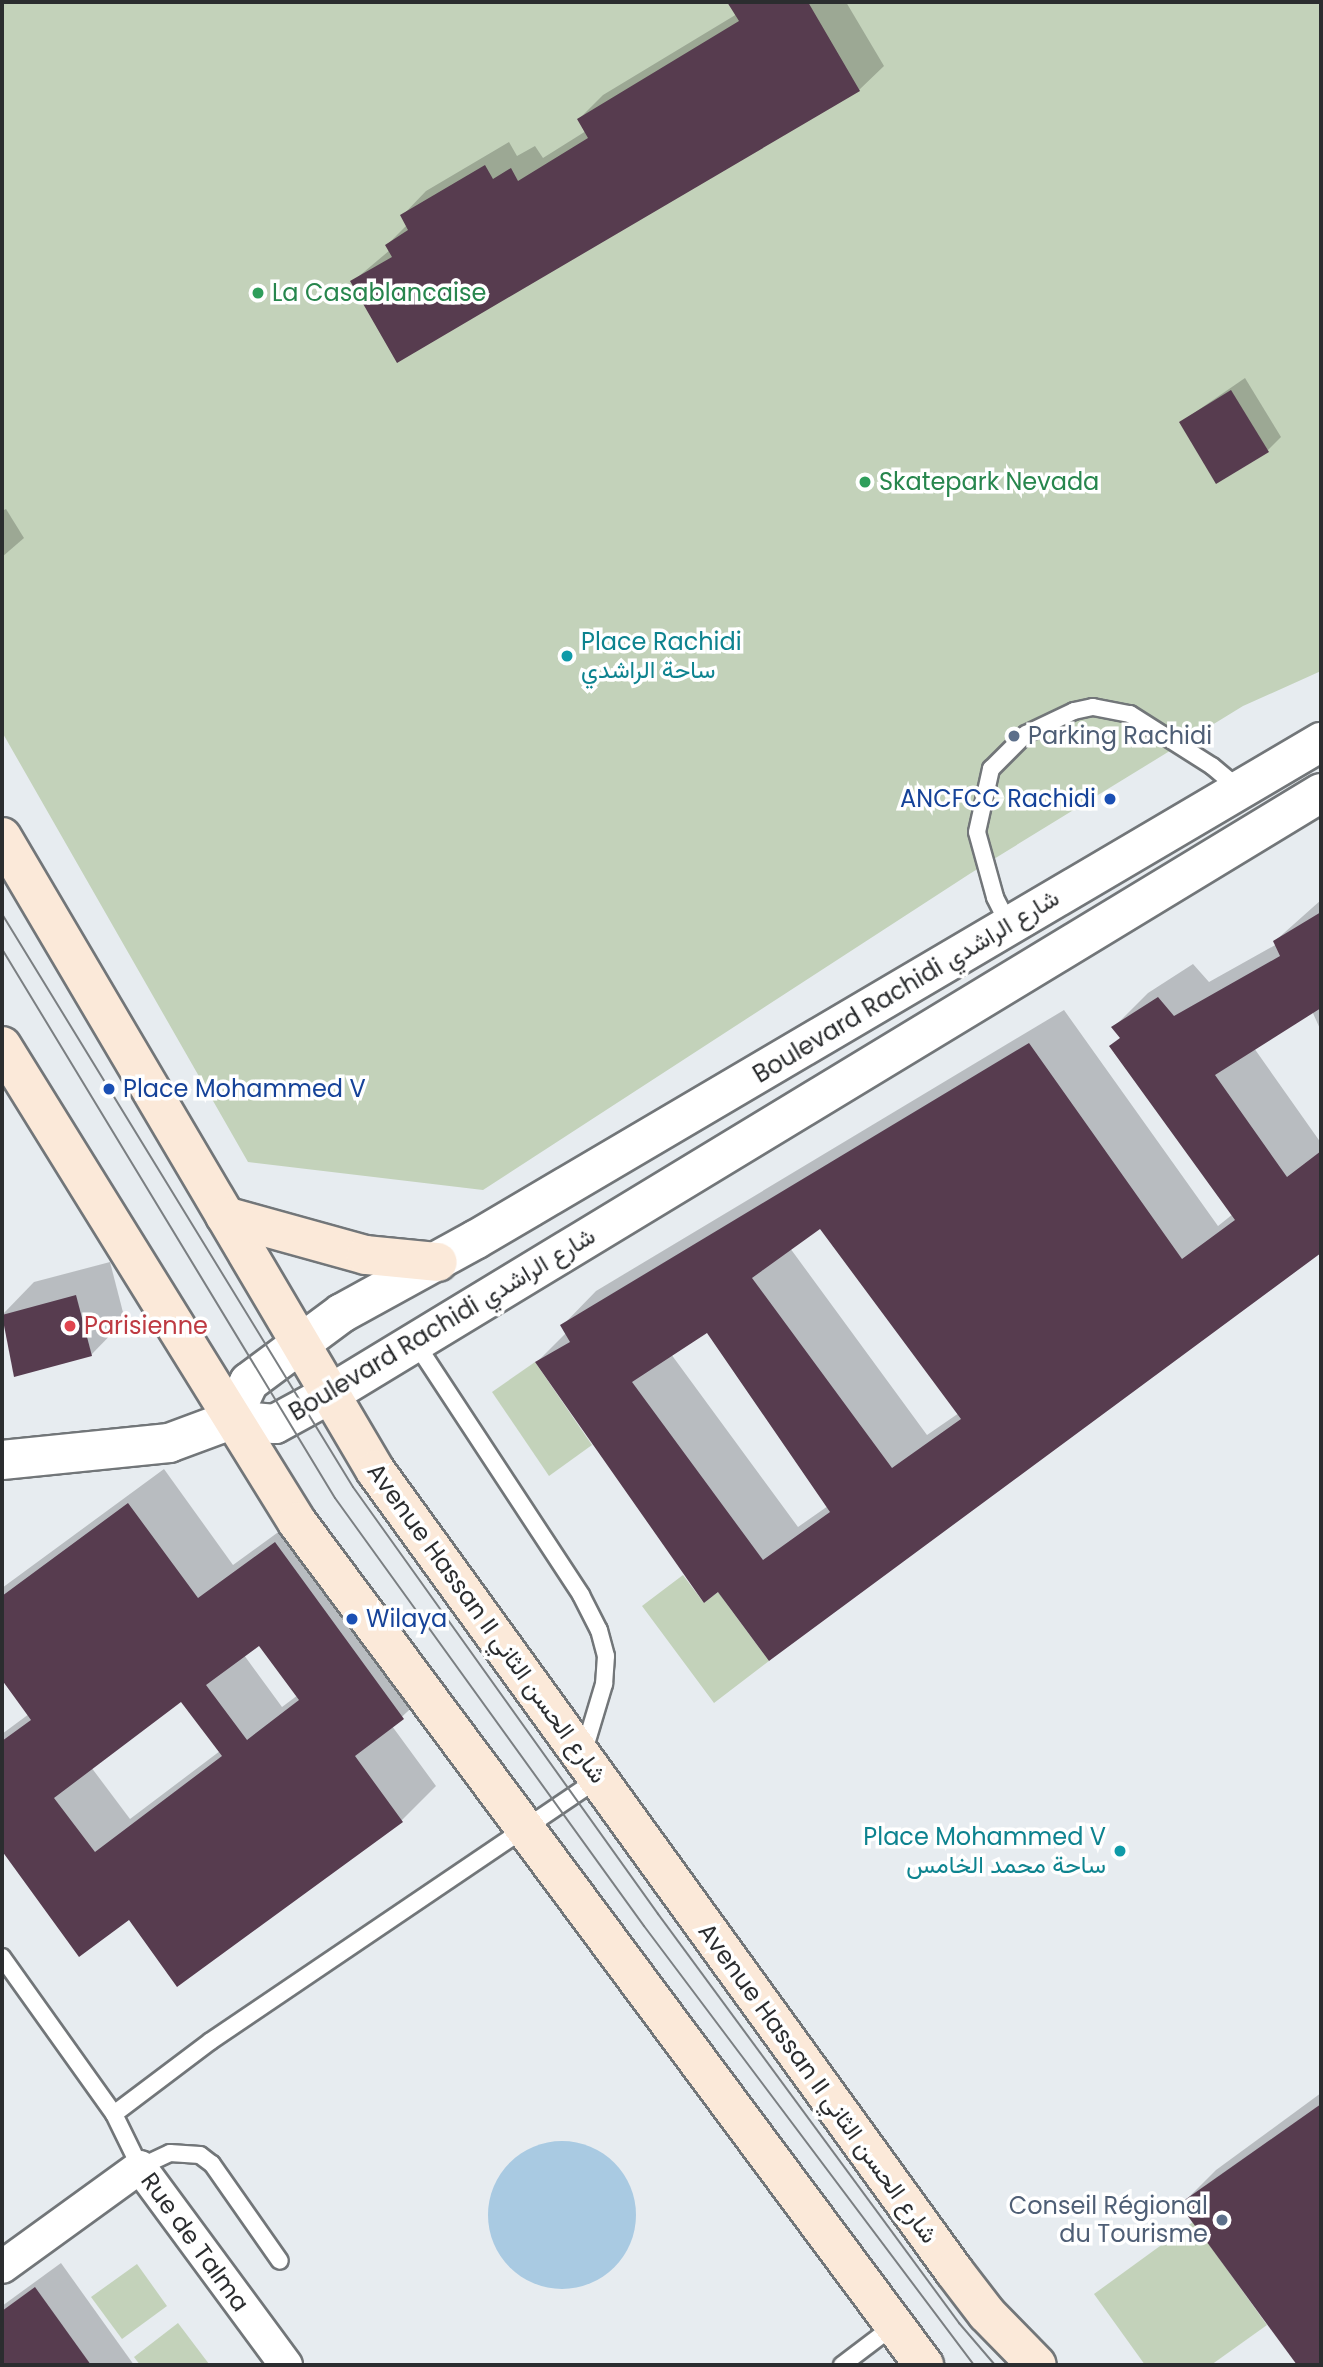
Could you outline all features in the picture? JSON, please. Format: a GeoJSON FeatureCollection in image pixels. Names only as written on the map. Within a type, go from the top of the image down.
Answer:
{"type":"FeatureCollection","features":[{"type":"Feature","properties":{"kind":"main road","name":"Avenue Hassan II شارع الحسن الثاني"},"geometry":{"type":"LineString","coordinates":[[2,837],[375,1470],[954,2271],[987,2314],[1037,2365]]}},
{"type":"Feature","properties":{"kind":"main road"},"geometry":{"type":"LineString","coordinates":[[4,1053],[297,1522],[892,2328],[924,2365]]}},
{"type":"Feature","properties":{"kind":"main road"},"geometry":{"type":"LineString","coordinates":[[225,1216],[356,1252],[438,1262]]}},
{"type":"Feature","properties":{"kind":"street","name":"Boulevard Rachidi شارع الراشدي"},"geometry":{"type":"LineString","coordinates":[[1320,748],[1239,789],[438,1262],[299,1341],[249,1382],[232,1420],[246,1425],[275,1424],[330,1394],[1321,793]]}},
{"type":"Feature","properties":{"kind":"street"},"geometry":{"type":"LineString","coordinates":[[2,1460],[169,1443],[232,1420]]}},
{"type":"Feature","properties":{"kind":"street"},"geometry":{"type":"LineString","coordinates":[[2,2267],[140,2166]]}},
{"type":"Feature","properties":{"kind":"street","name":"Rue de Talma"},"geometry":{"type":"LineString","coordinates":[[140,2166],[286,2365]]}},
{"type":"Feature","properties":{"kind":"lane"},"geometry":{"type":"LineString","coordinates":[[1009,925],[987,874],[977,832],[991,769],[1026,734],[1074,711],[1093,707],[1130,714],[1212,766],[1239,789]]}},
{"type":"Feature","properties":{"kind":"lane"},"geometry":{"type":"LineString","coordinates":[[114,2114],[211,2041],[525,1830],[590,1768],[602,1693],[604,1643],[581,1595],[415,1342]]}},
{"type":"Feature","properties":{"kind":"lane","name":"Rue de Talma"},"geometry":{"type":"LineString","coordinates":[[2,1957],[114,2114],[140,2166]]}},
{"type":"Feature","properties":{"kind":"lane"},"geometry":{"type":"LineString","coordinates":[[140,2166],[170,2153],[200,2155],[212,2164],[280,2261]]}},
{"type":"Feature","properties":{"kind":"lane"},"geometry":{"type":"LineString","coordinates":[[842,2365],[892,2328]]}},
{"type":"Feature","properties":{"kind":"green space"},"geometry":{"type":"Polygon","coordinates":[[[2,2],[1321,2],[1321,671],[1243,706],[971,873],[483,1190],[248,1162],[2,732],[2,2]]]}},
{"type":"Feature","properties":{"kind":"green space"},"geometry":{"type":"Polygon","coordinates":[[[535,1362],[592,1445],[549,1476],[492,1392],[535,1362]]]}},
{"type":"Feature","properties":{"kind":"green space"},"geometry":{"type":"Polygon","coordinates":[[[683,1575],[704,1603],[718,1592],[769,1661],[714,1703],[642,1606],[683,1575]]]}},
{"type":"Feature","properties":{"kind":"green space"},"geometry":{"type":"Polygon","coordinates":[[[1193,2222],[1267,2325],[1211,2365],[1145,2365],[1094,2294],[1193,2222]]]}},
{"type":"Feature","properties":{"kind":"green space"},"geometry":{"type":"Polygon","coordinates":[[[137,2264],[167,2306],[122,2339],[91,2297],[137,2264]]]}},
{"type":"Feature","properties":{"kind":"green space"},"geometry":{"type":"Polygon","coordinates":[[[178,2323],[209,2364],[140,2365],[134,2357],[178,2323]]]}},
{"type":"Feature","properties":{"kind":"water"},"geometry":{"type":"Polygon","coordinates":[[[562,2141],[590,2147],[614,2163],[630,2187],[636,2215],[630,2243],[614,2267],[590,2283],[562,2289],[534,2283],[510,2267],[494,2243],[488,2215],[494,2187],[510,2163],[534,2147],[562,2141]]]}},
{"type":"Feature","properties":{"kind":"building"},"geometry":{"type":"Polygon","coordinates":[[[727,2],[808,2],[860,91],[397,363],[350,281],[392,257],[385,245],[408,230],[400,215],[485,165],[493,179],[511,168],[518,181],[588,138],[577,119],[739,21],[727,2]]]}},
{"type":"Feature","properties":{"kind":"building"},"geometry":{"type":"Polygon","coordinates":[[[1231,390],[1269,452],[1216,484],[1179,422],[1231,390]]]}},
{"type":"Feature","properties":{"kind":"building"},"geometry":{"type":"Polygon","coordinates":[[[1321,912],[1321,1008],[1215,1075],[1287,1177],[1321,1151],[1321,1253],[769,1661],[718,1592],[704,1603],[535,1362],[570,1342],[560,1325],[1029,1043],[1182,1259],[1235,1220],[1109,1046],[1120,1038],[1111,1027],[1158,997],[1174,1016],[1280,956],[1273,941],[1321,912]],[[820,1229],[752,1278],[892,1468],[961,1419],[820,1229]],[[707,1333],[632,1382],[763,1560],[830,1512],[707,1333]]]}},
{"type":"Feature","properties":{"kind":"building"},"geometry":{"type":"Polygon","coordinates":[[[76,1295],[92,1356],[14,1377],[2,1315],[76,1295]]]}},
{"type":"Feature","properties":{"kind":"building"},"geometry":{"type":"Polygon","coordinates":[[[128,1503],[198,1598],[275,1542],[404,1719],[355,1756],[403,1822],[177,1987],[129,1920],[79,1957],[2,1851],[2,1741],[31,1720],[2,1680],[2,1596],[128,1503]],[[259,1646],[206,1685],[247,1740],[299,1700],[259,1646]],[[181,1702],[54,1798],[95,1852],[222,1756],[181,1702]]]}},
{"type":"Feature","properties":{"kind":"building"},"geometry":{"type":"Polygon","coordinates":[[[1321,2104],[1321,2365],[1297,2365],[1179,2204],[1321,2104]]]}},
{"type":"Feature","properties":{"kind":"building"},"geometry":{"type":"Polygon","coordinates":[[[35,2287],[91,2365],[2,2365],[2,2311],[35,2287]]]}},
{"type":"Feature","properties":{"kind":"tram line"},"geometry":{"type":"LineString","coordinates":[[2,914],[353,1487],[658,1914],[959,2323],[995,2365]]}},
{"type":"Feature","properties":{"kind":"tram line"},"geometry":{"type":"LineString","coordinates":[[2,949],[335,1498],[644,1926],[974,2365]]}},
{"type":"Feature","properties":{"kind":"place","name":"La Casablancaise"},"geometry":{"type":"Point","coordinates":[258,293]}},
{"type":"Feature","properties":{"kind":"place","name":"Skatepark Nevada"},"geometry":{"type":"Point","coordinates":[865,482]}},
{"type":"Feature","properties":{"kind":"place","name":"Place Rachidi ساحة الراشدي"},"geometry":{"type":"Point","coordinates":[567,656]}},
{"type":"Feature","properties":{"kind":"place","name":"Parking Rachidi"},"geometry":{"type":"Point","coordinates":[1014,736]}},
{"type":"Feature","properties":{"kind":"place","name":"ANCFCC Rachidi"},"geometry":{"type":"Point","coordinates":[1110,799]}},
{"type":"Feature","properties":{"kind":"place","name":"Place Mohammed V"},"geometry":{"type":"Point","coordinates":[109,1089]}},
{"type":"Feature","properties":{"kind":"place","name":"Parisienne"},"geometry":{"type":"Point","coordinates":[70,1326]}},
{"type":"Feature","properties":{"kind":"place","name":"Wilaya"},"geometry":{"type":"Point","coordinates":[352,1619]}},
{"type":"Feature","properties":{"kind":"place","name":"Place Mohammed V ساحة محمد الخامس"},"geometry":{"type":"Point","coordinates":[1120,1851]}},
{"type":"Feature","properties":{"kind":"place","name":"Conseil Régional du Tourisme"},"geometry":{"type":"Point","coordinates":[1222,2220]}}]}
